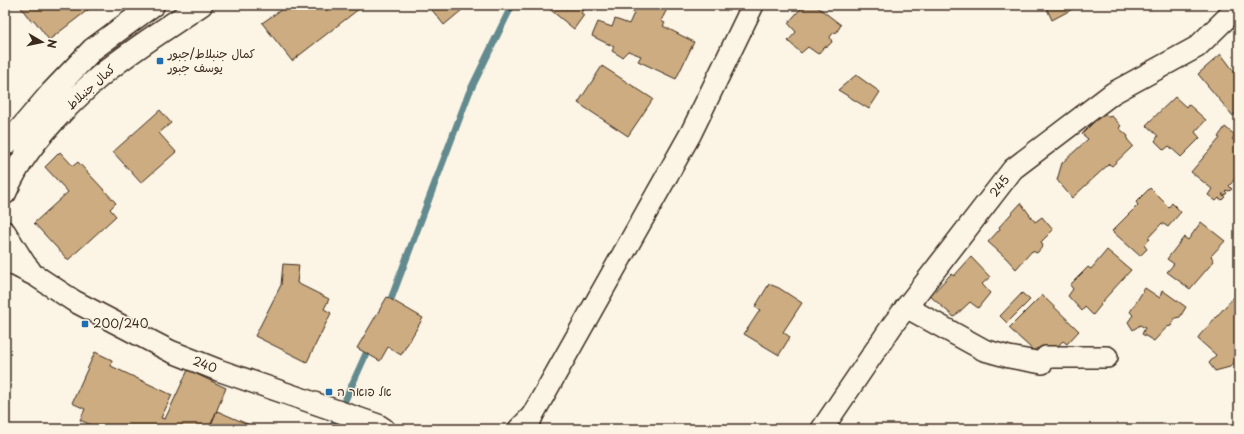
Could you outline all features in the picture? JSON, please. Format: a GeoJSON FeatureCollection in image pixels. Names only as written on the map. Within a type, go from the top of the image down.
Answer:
{"type":"FeatureCollection","features":[{"type":"Feature","properties":{"kind":"main road","name":"كمال جنبلاط"},"geometry":{"type":"LineString","coordinates":[[5,144],[11,140],[52,92],[93,49],[153,5]]}},
{"type":"Feature","properties":{"kind":"main road","name":"كمال جنبلاط"},"geometry":{"type":"LineString","coordinates":[[5,193],[16,170],[31,147],[50,124],[77,97],[98,77],[128,54],[202,5]]}},
{"type":"Feature","properties":{"kind":"street"},"geometry":{"type":"LineString","coordinates":[[526,425],[691,133],[753,5]]}},
{"type":"Feature","properties":{"kind":"street","name":"245"},"geometry":{"type":"LineString","coordinates":[[822,429],[894,323],[1013,169],[1113,93],[1197,47],[1239,6]]}},
{"type":"Feature","properties":{"kind":"street","name":"240"},"geometry":{"type":"LineString","coordinates":[[5,232],[25,264],[36,276]]}},
{"type":"Feature","properties":{"kind":"street","name":"240"},"geometry":{"type":"LineString","coordinates":[[5,260],[36,276],[74,300],[170,351],[218,370],[378,425],[384,429]]}},
{"type":"Feature","properties":{"kind":"street"},"geometry":{"type":"LineString","coordinates":[[906,307],[984,350],[1009,357],[1042,363],[1046,357],[1107,357]]}},
{"type":"Feature","properties":{"kind":"building"},"geometry":{"type":"Polygon","coordinates":[[[19,5],[86,5],[89,9],[49,40],[34,20],[31,21],[19,5]]]}},
{"type":"Feature","properties":{"kind":"building"},"geometry":{"type":"Polygon","coordinates":[[[288,5],[364,5],[292,61],[262,23],[288,5]]]}},
{"type":"Feature","properties":{"kind":"building"},"geometry":{"type":"Polygon","coordinates":[[[428,5],[468,5],[444,25],[428,5]]]}},
{"type":"Feature","properties":{"kind":"building"},"geometry":{"type":"Polygon","coordinates":[[[548,5],[587,5],[581,13],[584,15],[574,29],[547,7],[548,5]]]}},
{"type":"Feature","properties":{"kind":"building"},"geometry":{"type":"Polygon","coordinates":[[[625,5],[669,5],[661,21],[665,23],[663,26],[694,42],[676,79],[638,61],[641,56],[628,51],[622,57],[612,51],[614,47],[592,36],[598,22],[612,27],[615,19],[629,24],[634,13],[625,5]]]}},
{"type":"Feature","properties":{"kind":"building"},"geometry":{"type":"Polygon","coordinates":[[[804,5],[815,5],[841,25],[836,33],[834,32],[830,37],[832,42],[828,46],[824,47],[818,54],[808,47],[801,53],[788,41],[796,32],[788,23],[804,5]]]}},
{"type":"Feature","properties":{"kind":"building"},"geometry":{"type":"Polygon","coordinates":[[[1045,5],[1080,5],[1052,20],[1045,5]]]}},
{"type":"Feature","properties":{"kind":"building"},"geometry":{"type":"Polygon","coordinates":[[[1221,54],[1236,74],[1239,72],[1239,116],[1236,112],[1233,116],[1198,74],[1221,54]]]}},
{"type":"Feature","properties":{"kind":"building"},"geometry":{"type":"Polygon","coordinates":[[[602,66],[653,99],[628,136],[578,103],[602,66]]]}},
{"type":"Feature","properties":{"kind":"building"},"geometry":{"type":"Polygon","coordinates":[[[856,75],[880,92],[869,109],[838,90],[856,75]]]}},
{"type":"Feature","properties":{"kind":"building"},"geometry":{"type":"Polygon","coordinates":[[[1175,97],[1186,107],[1188,104],[1206,120],[1195,132],[1200,138],[1181,157],[1169,146],[1164,150],[1155,141],[1158,136],[1146,125],[1175,97]]]}},
{"type":"Feature","properties":{"kind":"building"},"geometry":{"type":"Polygon","coordinates":[[[160,110],[171,123],[159,133],[176,152],[141,183],[113,152],[160,110]]]}},
{"type":"Feature","properties":{"kind":"building"},"geometry":{"type":"Polygon","coordinates":[[[1103,113],[1109,117],[1112,116],[1121,126],[1119,128],[1128,136],[1127,139],[1133,146],[1112,166],[1109,164],[1072,198],[1057,180],[1062,163],[1088,139],[1082,134],[1103,113]]]}},
{"type":"Feature","properties":{"kind":"building"},"geometry":{"type":"Polygon","coordinates":[[[1225,127],[1235,135],[1232,139],[1239,144],[1239,174],[1229,186],[1232,189],[1229,191],[1226,190],[1225,191],[1227,193],[1225,195],[1222,194],[1225,197],[1222,200],[1219,198],[1216,201],[1208,195],[1212,189],[1191,172],[1220,138],[1218,137],[1225,127]]]}},
{"type":"Feature","properties":{"kind":"building"},"geometry":{"type":"Polygon","coordinates":[[[60,152],[73,166],[78,162],[116,203],[110,209],[116,216],[68,260],[34,223],[68,192],[45,167],[60,152]]]}},
{"type":"Feature","properties":{"kind":"building"},"geometry":{"type":"Polygon","coordinates":[[[1150,188],[1169,207],[1172,203],[1181,212],[1168,227],[1162,223],[1148,238],[1150,239],[1144,245],[1147,249],[1140,256],[1112,231],[1138,205],[1136,202],[1150,188]]]}},
{"type":"Feature","properties":{"kind":"building"},"geometry":{"type":"Polygon","coordinates":[[[1021,203],[1035,222],[1042,217],[1053,230],[1041,242],[1043,246],[1037,253],[1032,251],[1016,269],[988,242],[1000,229],[999,227],[1021,203]]]}},
{"type":"Feature","properties":{"kind":"building"},"geometry":{"type":"Polygon","coordinates":[[[1201,222],[1225,241],[1211,256],[1214,261],[1190,289],[1167,272],[1174,264],[1167,259],[1184,237],[1188,240],[1201,222]]]}},
{"type":"Feature","properties":{"kind":"building"},"geometry":{"type":"Polygon","coordinates":[[[1107,250],[1131,270],[1100,304],[1101,305],[1093,315],[1085,307],[1082,311],[1068,296],[1073,289],[1070,285],[1088,267],[1091,269],[1107,250]]]}},
{"type":"Feature","properties":{"kind":"building"},"geometry":{"type":"Polygon","coordinates":[[[971,257],[990,277],[982,284],[990,293],[978,308],[970,302],[954,317],[930,296],[951,274],[954,276],[971,257]]]}},
{"type":"Feature","properties":{"kind":"building"},"geometry":{"type":"Polygon","coordinates":[[[283,264],[299,265],[297,283],[329,299],[324,309],[331,313],[307,362],[255,336],[281,285],[283,264]]]}},
{"type":"Feature","properties":{"kind":"building"},"geometry":{"type":"Polygon","coordinates":[[[769,284],[779,288],[802,303],[783,332],[790,337],[779,355],[744,334],[760,310],[755,307],[769,284]]]}},
{"type":"Feature","properties":{"kind":"building"},"geometry":{"type":"Polygon","coordinates":[[[1145,288],[1160,298],[1162,290],[1186,307],[1180,317],[1175,318],[1171,326],[1167,327],[1154,341],[1142,334],[1145,328],[1140,325],[1133,330],[1128,322],[1133,315],[1130,312],[1145,288]]]}},
{"type":"Feature","properties":{"kind":"building"},"geometry":{"type":"Polygon","coordinates":[[[1022,293],[1030,300],[1007,323],[1000,316],[1022,293]]]}},
{"type":"Feature","properties":{"kind":"building"},"geometry":{"type":"Polygon","coordinates":[[[1042,295],[1079,331],[1067,344],[1063,341],[1046,357],[1037,348],[1034,351],[1009,328],[1042,295]]]}},
{"type":"Feature","properties":{"kind":"building"},"geometry":{"type":"Polygon","coordinates":[[[387,297],[423,318],[401,355],[388,347],[380,361],[357,348],[387,297]]]}},
{"type":"Feature","properties":{"kind":"building"},"geometry":{"type":"Polygon","coordinates":[[[1234,297],[1239,302],[1239,357],[1230,367],[1215,371],[1209,363],[1216,355],[1198,339],[1234,297]]]}},
{"type":"Feature","properties":{"kind":"building"},"geometry":{"type":"Polygon","coordinates":[[[95,352],[112,360],[111,366],[172,395],[161,418],[165,419],[188,370],[226,388],[209,429],[100,429],[80,420],[85,409],[72,403],[95,352]]]}},
{"type":"Feature","properties":{"kind":"building"},"geometry":{"type":"Polygon","coordinates":[[[217,411],[259,429],[209,429],[217,411]]]}},
{"type":"Feature","properties":{"kind":"waterway"},"geometry":{"type":"LineString","coordinates":[[388,307],[469,93],[512,5]]}},
{"type":"Feature","properties":{"kind":"waterway"},"geometry":{"type":"LineString","coordinates":[[332,429],[370,345]]}},
{"type":"Feature","properties":{"kind":"place","name":"كمال جنبلاط/جبور يوسف جبور"},"geometry":{"type":"Point","coordinates":[160,61]}},
{"type":"Feature","properties":{"kind":"place","name":"200/240"},"geometry":{"type":"Point","coordinates":[85,324]}},
{"type":"Feature","properties":{"kind":"place","name":"אל פואר ה"},"geometry":{"type":"Point","coordinates":[329,392]}}]}
